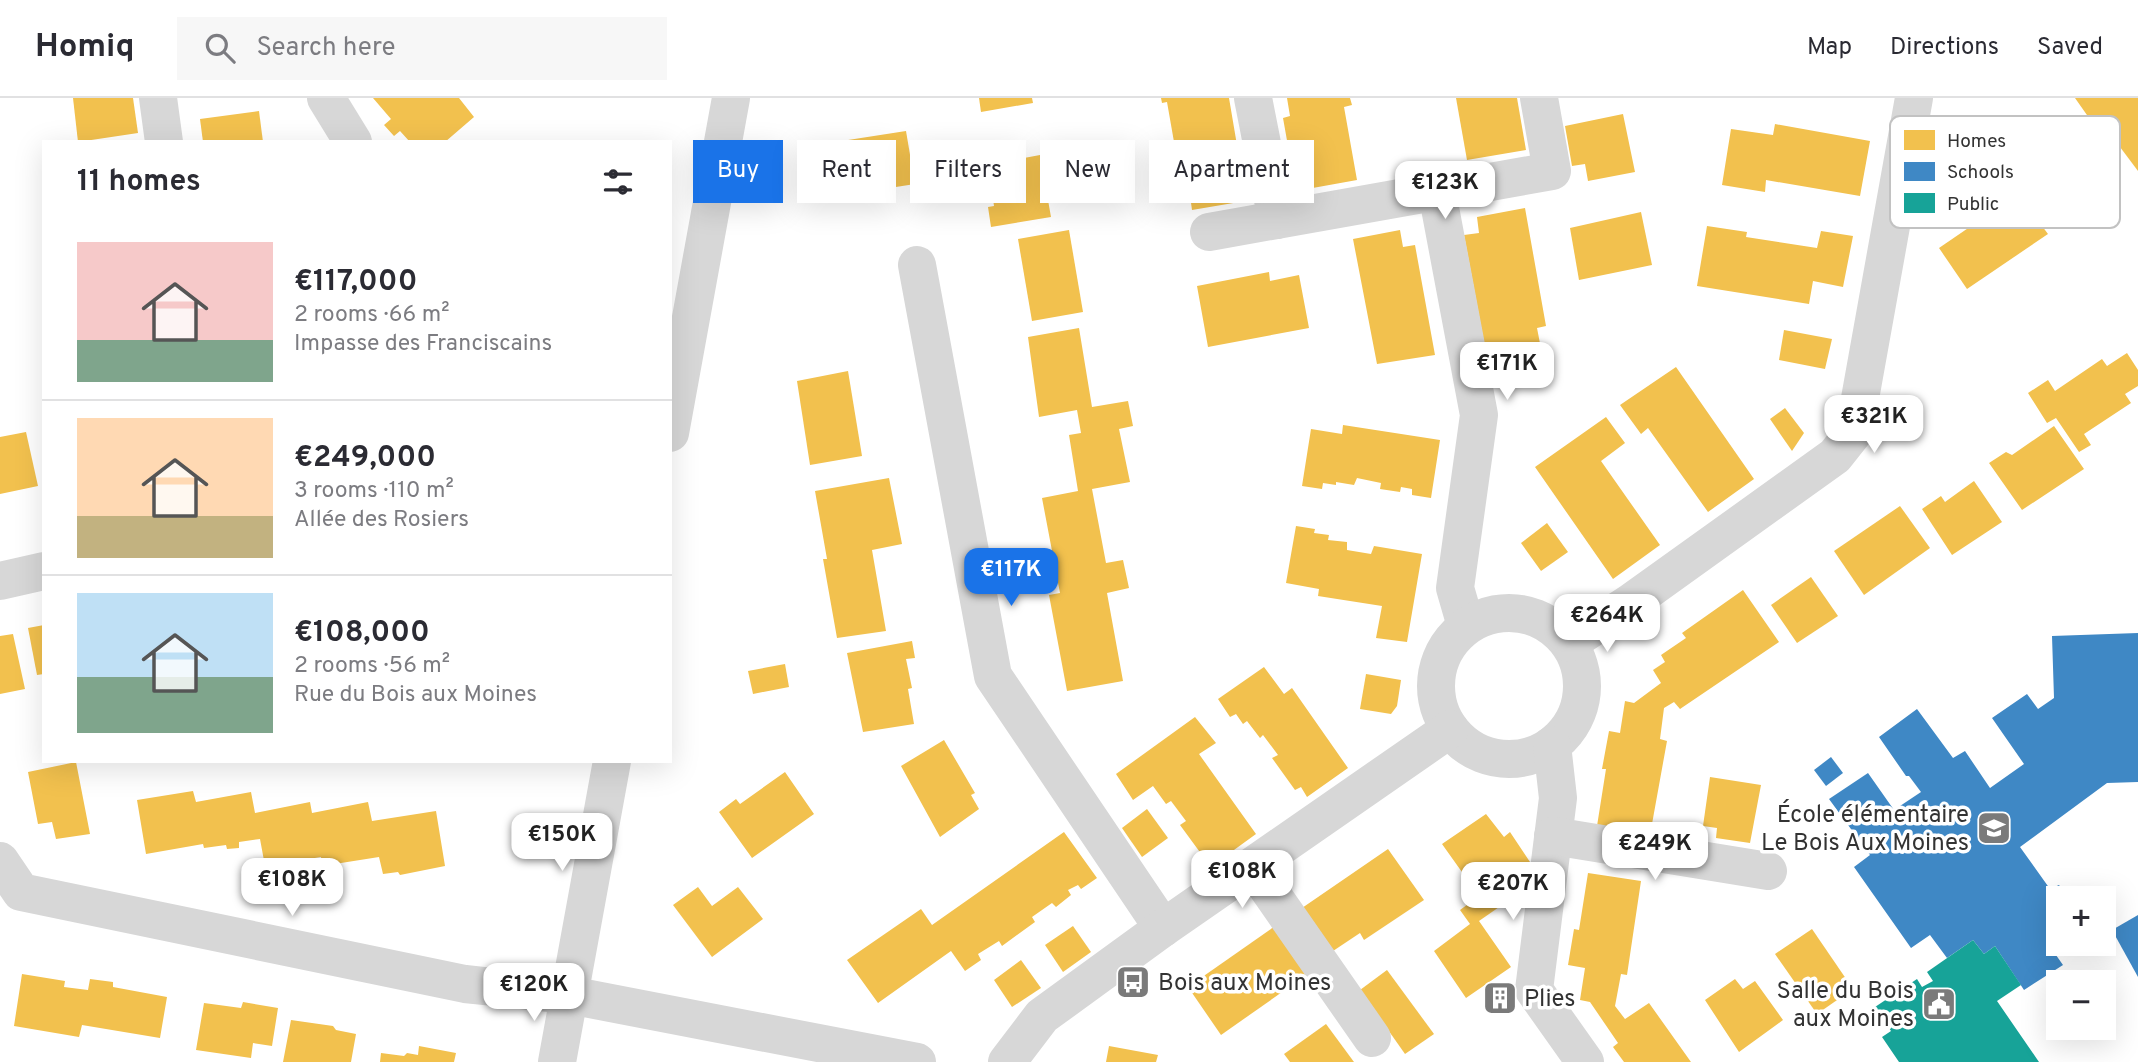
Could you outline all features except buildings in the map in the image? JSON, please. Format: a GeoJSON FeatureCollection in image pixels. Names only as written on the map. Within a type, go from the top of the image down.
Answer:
{"type":"FeatureCollection","features":[{"type":"Feature","properties":{"kind":"street"},"geometry":{"type":"LineString","coordinates":[[158,98],[164,140]]}},
{"type":"Feature","properties":{"kind":"street"},"geometry":{"type":"LineString","coordinates":[[327,98],[352,140]]}},
{"type":"Feature","properties":{"kind":"street"},"geometry":{"type":"LineString","coordinates":[[672,422],[731,98]]}},
{"type":"Feature","properties":{"kind":"street"},"geometry":{"type":"LineString","coordinates":[[1253,98],[1277,220]]}},
{"type":"Feature","properties":{"kind":"street"},"geometry":{"type":"LineString","coordinates":[[1209,232],[1552,171],[1539,98]]}},
{"type":"Feature","properties":{"kind":"street"},"geometry":{"type":"LineString","coordinates":[[1911,116],[1914,98]]}},
{"type":"Feature","properties":{"kind":"street"},"geometry":{"type":"LineString","coordinates":[[1437,192],[1479,415],[1455,588],[1466,626]]}},
{"type":"Feature","properties":{"kind":"street"},"geometry":{"type":"LineString","coordinates":[[1569,643],[1630,603],[1835,456],[1854,432],[1891,228]]}},
{"type":"Feature","properties":{"kind":"street"},"geometry":{"type":"LineString","coordinates":[[917,265],[993,676],[1163,928]]}},
{"type":"Feature","properties":{"kind":"street"},"geometry":{"type":"LineString","coordinates":[[0,581],[42,571]]}},
{"type":"Feature","properties":{"kind":"street"},"geometry":{"type":"LineString","coordinates":[[1510,612],[1533,616],[1553,627],[1569,643],[1579,664],[1583,687],[1578,709],[1569,729],[1552,745],[1532,755],[1509,759],[1487,755],[1466,745],[1450,729],[1440,708],[1436,686],[1440,663],[1450,643],[1466,626],[1487,616],[1510,612]]}},
{"type":"Feature","properties":{"kind":"street"},"geometry":{"type":"LineString","coordinates":[[1007,1062],[1042,1016],[1163,928],[1450,729]]}},
{"type":"Feature","properties":{"kind":"street"},"geometry":{"type":"LineString","coordinates":[[1552,745],[1558,798],[1534,990],[1585,1062]]}},
{"type":"Feature","properties":{"kind":"street"},"geometry":{"type":"LineString","coordinates":[[557,1062],[612,763]]}},
{"type":"Feature","properties":{"kind":"street"},"geometry":{"type":"LineString","coordinates":[[1553,836],[1768,871]]}},
{"type":"Feature","properties":{"kind":"street"},"geometry":{"type":"LineString","coordinates":[[0,861],[21,892],[465,984],[569,995],[917,1062]]}},
{"type":"Feature","properties":{"kind":"street"},"geometry":{"type":"LineString","coordinates":[[1253,867],[1372,1038]]}},
{"type":"Feature","properties":{"kind":"place","name":"École élémentaire Le Bois Aux Moines"},"geometry":{"type":"Point","coordinates":[1994,828]}},
{"type":"Feature","properties":{"kind":"place","name":"Bois aux Moines"},"geometry":{"type":"Point","coordinates":[1133,982]}},
{"type":"Feature","properties":{"kind":"place","name":"Plies"},"geometry":{"type":"Point","coordinates":[1500,998]}},
{"type":"Feature","properties":{"kind":"place","name":"Salle du Bois aux Moines"},"geometry":{"type":"Point","coordinates":[1939,1004]}}]}
